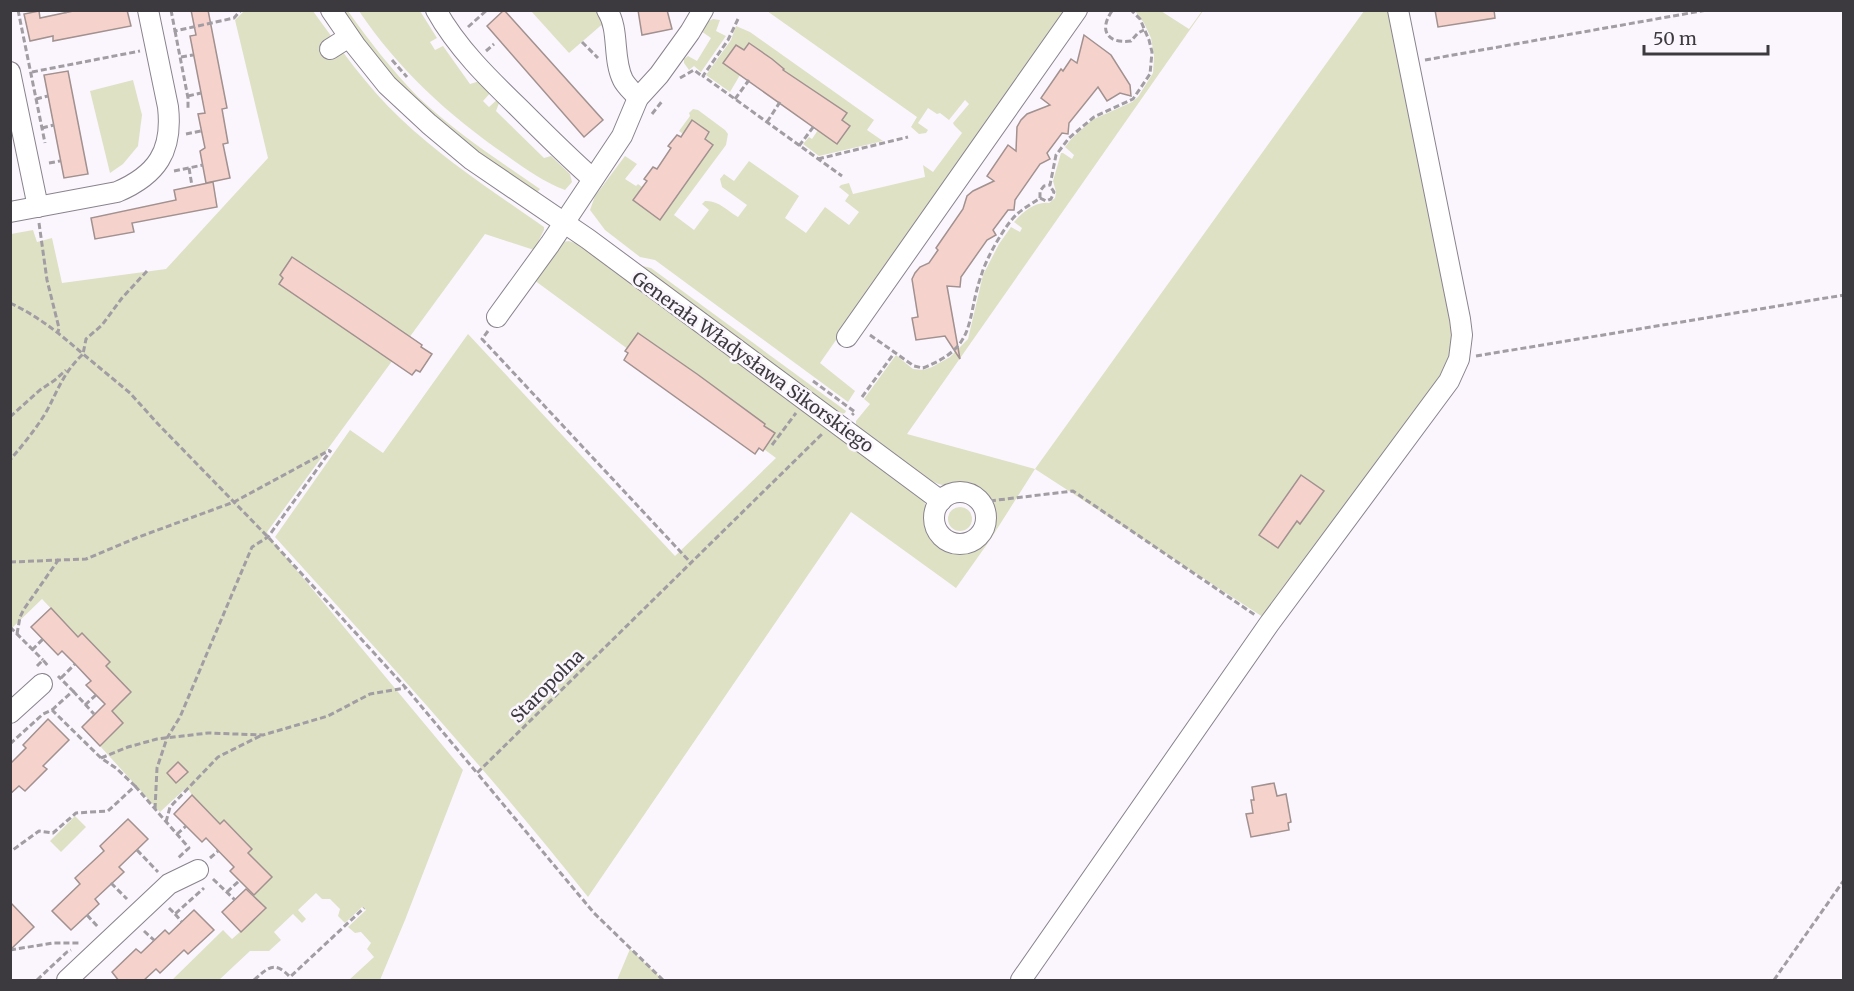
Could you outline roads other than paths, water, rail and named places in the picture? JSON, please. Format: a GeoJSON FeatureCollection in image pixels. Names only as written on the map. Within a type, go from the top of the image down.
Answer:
{"type":"FeatureCollection","features":[{"type":"Feature","properties":{"kind":"street"},"geometry":{"type":"LineString","coordinates":[[10,212],[117,192],[133,185],[153,170],[165,147],[170,122],[148,10]]}},
{"type":"Feature","properties":{"kind":"street","name":"Generała Władysława Sikorskiego"},"geometry":{"type":"LineString","coordinates":[[331,10],[387,85],[472,160],[564,223],[941,501]]}},
{"type":"Feature","properties":{"kind":"street"},"geometry":{"type":"LineString","coordinates":[[436,10],[481,71],[593,180]]}},
{"type":"Feature","properties":{"kind":"street"},"geometry":{"type":"LineString","coordinates":[[607,10],[612,18],[616,58],[623,80],[638,98]]}},
{"type":"Feature","properties":{"kind":"street"},"geometry":{"type":"LineString","coordinates":[[497,317],[622,136],[638,98],[659,75],[703,10]]}},
{"type":"Feature","properties":{"kind":"street"},"geometry":{"type":"LineString","coordinates":[[851,331],[1077,10]]}},
{"type":"Feature","properties":{"kind":"street"},"geometry":{"type":"LineString","coordinates":[[1021,981],[1269,624],[1449,381],[1459,359],[1462,335],[1460,318],[1398,10]]}},
{"type":"Feature","properties":{"kind":"street"},"geometry":{"type":"LineString","coordinates":[[330,49],[349,37]]}},
{"type":"Feature","properties":{"kind":"street"},"geometry":{"type":"LineString","coordinates":[[18,74],[38,207]]}},
{"type":"Feature","properties":{"kind":"street"},"geometry":{"type":"LineString","coordinates":[[957,492],[974,496],[985,510],[985,527],[981,535],[974,540],[958,544],[943,538],[935,524],[934,516],[941,501],[957,492]]}},
{"type":"Feature","properties":{"kind":"street"},"geometry":{"type":"LineString","coordinates":[[10,713],[51,681]]}},
{"type":"Feature","properties":{"kind":"street"},"geometry":{"type":"LineString","coordinates":[[67,981],[169,884],[206,870]]}}]}
